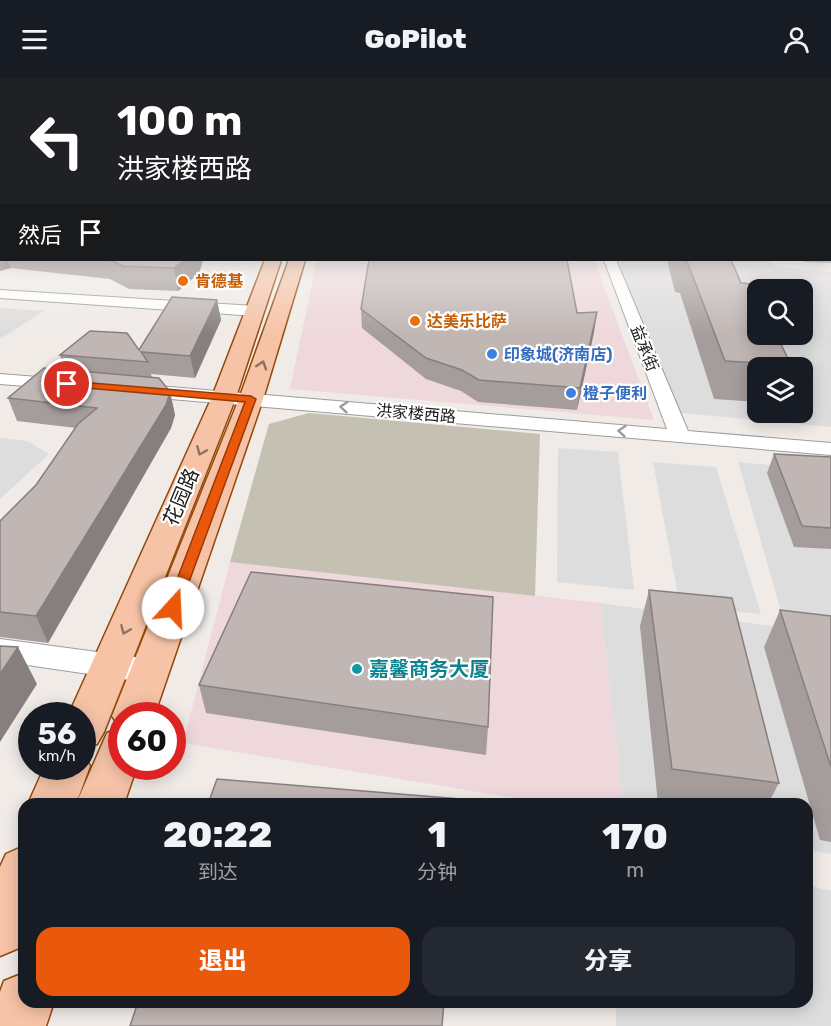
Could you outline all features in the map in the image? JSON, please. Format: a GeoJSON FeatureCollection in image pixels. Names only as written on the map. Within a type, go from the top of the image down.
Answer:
{"type":"FeatureCollection","features":[{"type":"Feature","properties":{"kind":"main road","name":"花园路"},"geometry":{"type":"LineString","coordinates":[[138,702],[238,398],[255,311],[273,261]]}},
{"type":"Feature","properties":{"kind":"main road","name":"花园路"},"geometry":{"type":"LineString","coordinates":[[95,702],[238,398],[297,261]]}},
{"type":"Feature","properties":{"kind":"main road"},"geometry":{"type":"LineString","coordinates":[[55,798],[62,780]]}},
{"type":"Feature","properties":{"kind":"main road"},"geometry":{"type":"LineString","coordinates":[[102,798],[109,780]]}},
{"type":"Feature","properties":{"kind":"main road"},"geometry":{"type":"LineString","coordinates":[[0,928],[18,885]]}},
{"type":"Feature","properties":{"kind":"main road"},"geometry":{"type":"LineString","coordinates":[[16,1026],[23,1008]]}},
{"type":"Feature","properties":{"kind":"street","name":"益承街"},"geometry":{"type":"LineString","coordinates":[[610,261],[680,436]]}},
{"type":"Feature","properties":{"kind":"street"},"geometry":{"type":"LineString","coordinates":[[0,294],[255,311]]}},
{"type":"Feature","properties":{"kind":"street"},"geometry":{"type":"LineString","coordinates":[[0,379],[82,386]]}},
{"type":"Feature","properties":{"kind":"street","name":"洪家楼西路"},"geometry":{"type":"LineString","coordinates":[[118,388],[831,449]]}},
{"type":"Feature","properties":{"kind":"street"},"geometry":{"type":"LineString","coordinates":[[0,650],[150,671]]}},
{"type":"Feature","properties":{"kind":"shaded area"},"geometry":{"type":"Polygon","coordinates":[[[317,261],[594,261],[654,420],[290,389],[317,261]]]}},
{"type":"Feature","properties":{"kind":"shaded area"},"geometry":{"type":"Polygon","coordinates":[[[614,261],[772,261],[774,266],[831,272],[831,427],[788,423],[813,423],[813,357],[747,357],[747,419],[680,413],[614,261]]]}},
{"type":"Feature","properties":{"kind":"shaded area"},"geometry":{"type":"Polygon","coordinates":[[[0,308],[44,311],[0,339],[0,308]]]}},
{"type":"Feature","properties":{"kind":"shaded area"},"geometry":{"type":"Polygon","coordinates":[[[309,413],[540,434],[535,596],[230,562],[269,424],[309,413]]]}},
{"type":"Feature","properties":{"kind":"shaded area"},"geometry":{"type":"Polygon","coordinates":[[[0,438],[27,441],[49,454],[0,499],[0,438]]]}},
{"type":"Feature","properties":{"kind":"shaded area"},"geometry":{"type":"Polygon","coordinates":[[[558,448],[618,452],[634,590],[557,582],[558,448]]]}},
{"type":"Feature","properties":{"kind":"shaded area"},"geometry":{"type":"Polygon","coordinates":[[[653,462],[716,467],[761,614],[680,606],[653,462]]]}},
{"type":"Feature","properties":{"kind":"shaded area"},"geometry":{"type":"Polygon","coordinates":[[[738,462],[831,471],[831,624],[783,618],[738,462]]]}},
{"type":"Feature","properties":{"kind":"shaded area"},"geometry":{"type":"Polygon","coordinates":[[[230,562],[600,603],[622,798],[514,798],[186,743],[186,731],[230,562]]]}},
{"type":"Feature","properties":{"kind":"shaded area"},"geometry":{"type":"Polygon","coordinates":[[[600,603],[831,634],[831,854],[813,851],[813,798],[622,798],[600,603]]]}},
{"type":"Feature","properties":{"kind":"shaded area"},"geometry":{"type":"Polygon","coordinates":[[[813,886],[831,891],[831,1026],[616,1026],[616,1008],[813,1008],[813,886]]]}},
{"type":"Feature","properties":{"kind":"building"},"geometry":{"type":"Polygon","coordinates":[[[112,261],[183,261],[174,268],[123,266],[112,261]]]}},
{"type":"Feature","properties":{"kind":"building","name":"印象城(济南店)"},"geometry":{"type":"Polygon","coordinates":[[[369,261],[567,261],[577,313],[597,312],[580,388],[479,380],[462,370],[426,358],[361,309],[369,261]]]}},
{"type":"Feature","properties":{"kind":"building"},"geometry":{"type":"Polygon","coordinates":[[[687,261],[731,261],[741,283],[747,284],[747,345],[781,345],[787,357],[747,357],[747,362],[725,361],[687,261]]]}},
{"type":"Feature","properties":{"kind":"building"},"geometry":{"type":"Polygon","coordinates":[[[172,297],[217,300],[190,356],[141,352],[148,362],[60,355],[90,331],[127,333],[139,350],[172,297]]]}},
{"type":"Feature","properties":{"kind":"building"},"geometry":{"type":"Polygon","coordinates":[[[44,368],[159,378],[170,392],[166,405],[36,616],[0,612],[0,521],[36,485],[78,424],[97,408],[8,398],[44,368]]]}},
{"type":"Feature","properties":{"kind":"building"},"geometry":{"type":"Polygon","coordinates":[[[774,454],[831,457],[831,528],[802,526],[774,454]]]}},
{"type":"Feature","properties":{"kind":"building","name":"嘉馨商务大厦"},"geometry":{"type":"Polygon","coordinates":[[[251,572],[493,597],[488,727],[199,685],[251,572]]]}},
{"type":"Feature","properties":{"kind":"building"},"geometry":{"type":"Polygon","coordinates":[[[649,590],[732,598],[779,783],[672,769],[649,590]]]}},
{"type":"Feature","properties":{"kind":"building"},"geometry":{"type":"Polygon","coordinates":[[[780,610],[831,616],[831,767],[780,610]]]}},
{"type":"Feature","properties":{"kind":"building"},"geometry":{"type":"Polygon","coordinates":[[[0,646],[18,647],[0,674],[0,646]]]}},
{"type":"Feature","properties":{"kind":"building"},"geometry":{"type":"Polygon","coordinates":[[[217,779],[448,798],[210,798],[217,779]]]}},
{"type":"Feature","properties":{"kind":"building"},"geometry":{"type":"Polygon","coordinates":[[[136,1008],[444,1008],[442,1026],[130,1026],[136,1008]]]}},
{"type":"Feature","properties":{"kind":"place","name":"肯德基"},"geometry":{"type":"Point","coordinates":[183,281]}},
{"type":"Feature","properties":{"kind":"place","name":"达美乐比萨"},"geometry":{"type":"Point","coordinates":[415,321]}},
{"type":"Feature","properties":{"kind":"place","name":"印象城(济南店)"},"geometry":{"type":"Point","coordinates":[492,354]}},
{"type":"Feature","properties":{"kind":"place","name":"橙子便利"},"geometry":{"type":"Point","coordinates":[571,393]}},
{"type":"Feature","properties":{"kind":"place","name":"嘉馨商务大厦"},"geometry":{"type":"Point","coordinates":[357,669]}},
{"type":"Feature","properties":{"kind":"route"},"geometry":{"type":"LineString","coordinates":[[67,384],[251,399],[173,608]]}}]}
